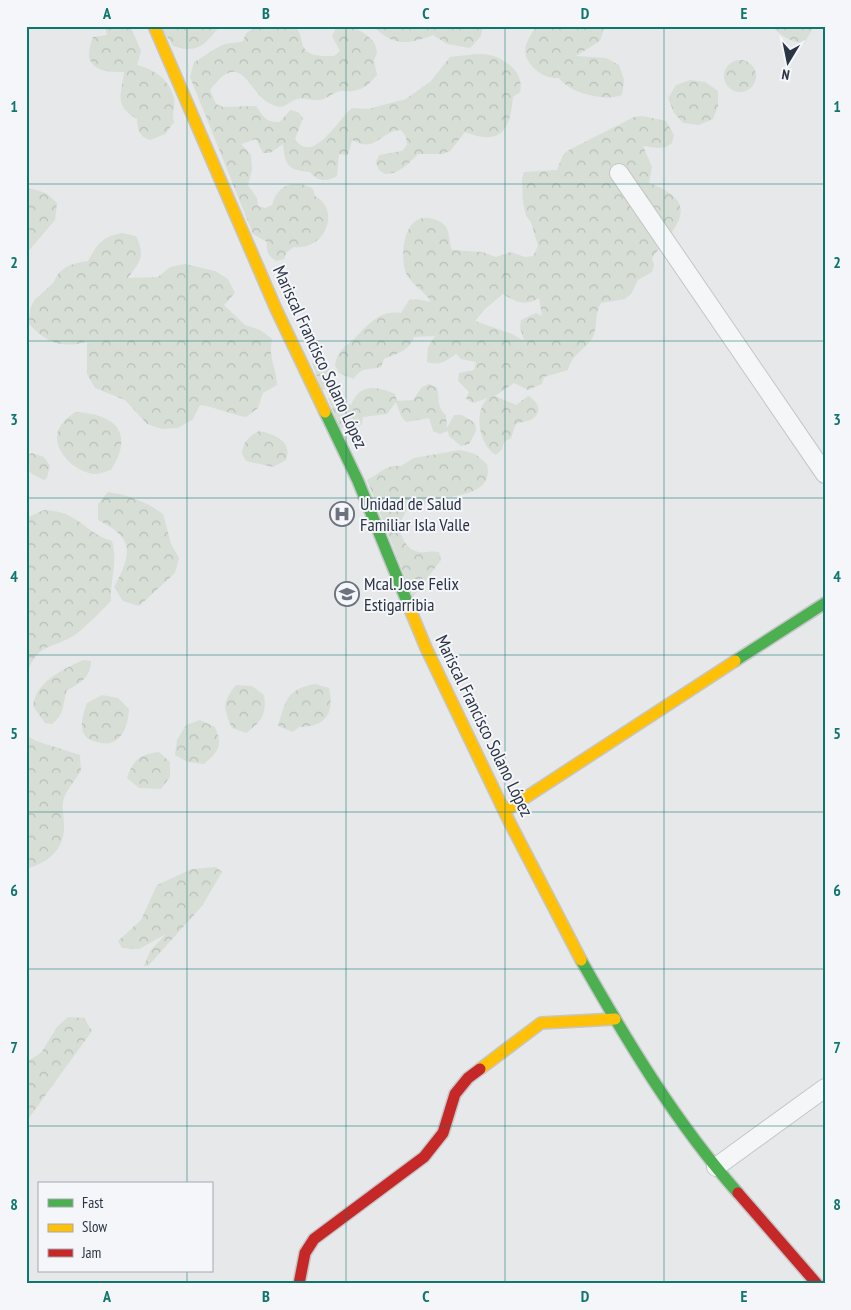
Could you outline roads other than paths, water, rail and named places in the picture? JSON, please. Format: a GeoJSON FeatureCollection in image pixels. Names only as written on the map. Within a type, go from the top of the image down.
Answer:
{"type":"FeatureCollection","features":[{"type":"Feature","properties":{"kind":"street","name":"Mariscal Francisco Solano López"},"geometry":{"type":"LineString","coordinates":[[154,26],[276,309],[358,481],[426,648],[505,811],[577,952],[615,1019],[658,1087],[716,1168],[817,1284]]}},
{"type":"Feature","properties":{"kind":"street"},"geometry":{"type":"LineString","coordinates":[[619,173],[825,474]]}},
{"type":"Feature","properties":{"kind":"street"},"geometry":{"type":"LineString","coordinates":[[505,811],[825,603]]}},
{"type":"Feature","properties":{"kind":"street"},"geometry":{"type":"LineString","coordinates":[[299,1284],[305,1253],[314,1239],[424,1157],[443,1133],[455,1094],[468,1078],[541,1023],[615,1019]]}},
{"type":"Feature","properties":{"kind":"street"},"geometry":{"type":"LineString","coordinates":[[716,1168],[825,1088]]}},
{"type":"Feature","properties":{"kind":"place","name":"Unidad de Salud Familiar Isla Valle"},"geometry":{"type":"Point","coordinates":[342,514]}},
{"type":"Feature","properties":{"kind":"place","name":"Mcal. Jose Felix Estigarribia"},"geometry":{"type":"Point","coordinates":[347,594]}}]}
